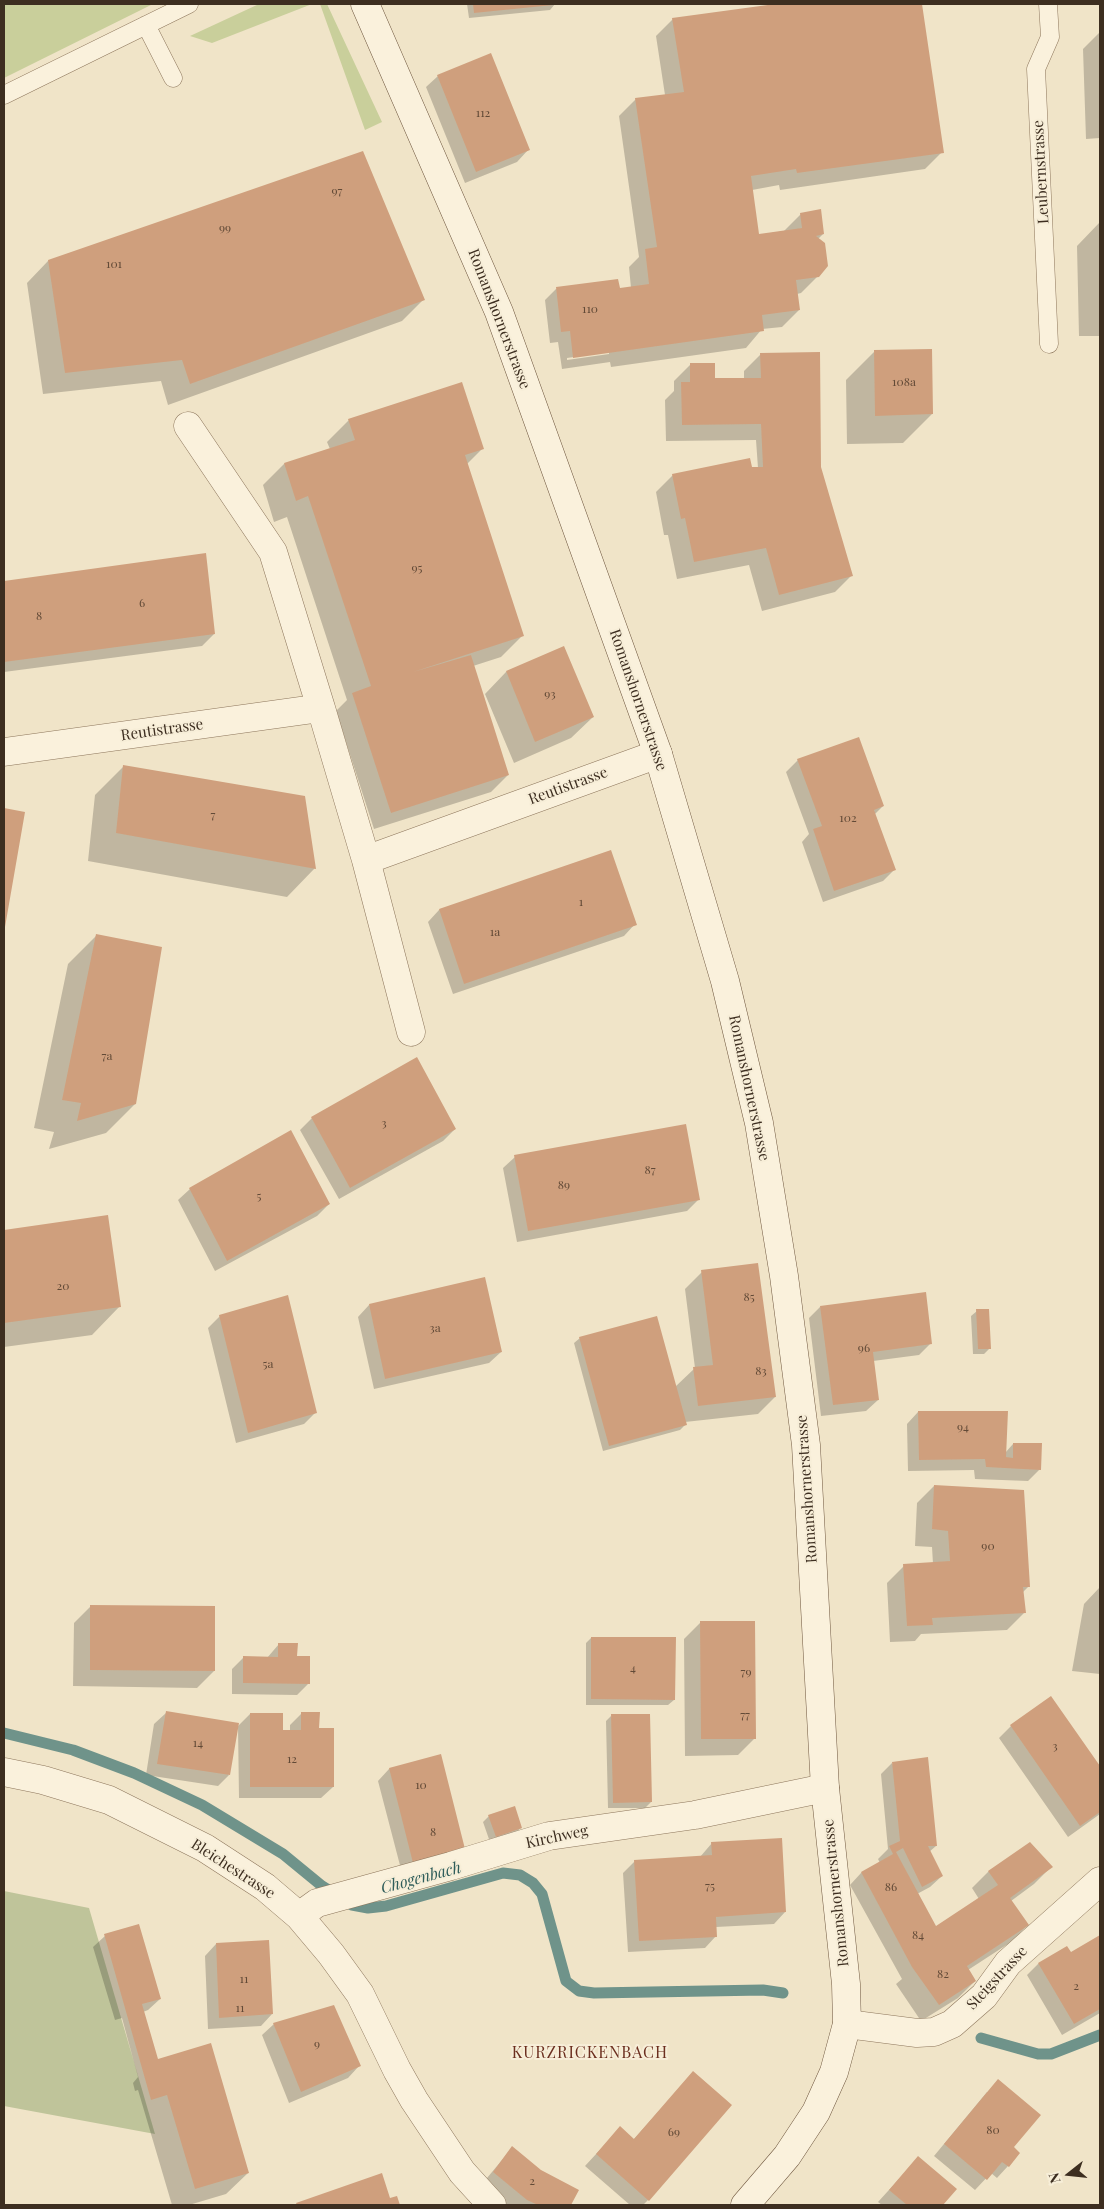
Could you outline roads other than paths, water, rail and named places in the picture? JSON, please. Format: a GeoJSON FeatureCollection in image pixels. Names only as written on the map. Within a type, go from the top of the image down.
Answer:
{"type":"FeatureCollection","features":[{"type":"Feature","properties":{"kind":"street","name":"Romanshornerstrasse"},"geometry":{"type":"LineString","coordinates":[[365,4],[499,312],[658,754],[728,990],[759,1123],[783,1266],[806,1444],[825,1788],[846,1984],[847,2024],[834,2072],[816,2112],[787,2156],[745,2205]]}},
{"type":"Feature","properties":{"kind":"street"},"geometry":{"type":"LineString","coordinates":[[188,426],[273,552],[366,860],[411,1032]]}},
{"type":"Feature","properties":{"kind":"street","name":"Reutistrasse"},"geometry":{"type":"LineString","coordinates":[[4,752],[321,708]]}},
{"type":"Feature","properties":{"kind":"street","name":"Reutistrasse"},"geometry":{"type":"LineString","coordinates":[[366,860],[658,754]]}},
{"type":"Feature","properties":{"kind":"street","name":"Bleichestrasse"},"geometry":{"type":"LineString","coordinates":[[4,1772],[43,1780],[109,1800],[205,1848],[265,1886],[299,1916],[331,1954],[360,1994],[397,2070],[414,2100],[462,2172],[492,2205]]}},
{"type":"Feature","properties":{"kind":"street","name":"Kirchweg"},"geometry":{"type":"LineString","coordinates":[[299,1916],[317,1903],[451,1866],[549,1836],[695,1814],[825,1788]]}},
{"type":"Feature","properties":{"kind":"street","name":"Steigstrasse"},"geometry":{"type":"LineString","coordinates":[[847,2024],[917,2033],[934,2032],[952,2024],[984,1996],[1008,1963],[1100,1882]]}},
{"type":"Feature","properties":{"kind":"lane"},"geometry":{"type":"LineString","coordinates":[[4,95],[189,4]]}},
{"type":"Feature","properties":{"kind":"lane","name":"Leubernstrasse"},"geometry":{"type":"LineString","coordinates":[[1048,4],[1050,37],[1036,69],[1049,344]]}},
{"type":"Feature","properties":{"kind":"lane"},"geometry":{"type":"LineString","coordinates":[[146,25],[173,78]]}},
{"type":"Feature","properties":{"kind":"waterway","name":"Chogenbach"},"geometry":{"type":"LineString","coordinates":[[4,1733],[73,1750],[134,1773],[202,1805],[283,1854],[322,1886],[352,1905],[368,1908],[386,1906],[503,1873],[520,1875],[533,1883],[542,1894],[566,1981],[579,1991],[594,1993],[763,1990],[783,1993]]}},
{"type":"Feature","properties":{"kind":"waterway"},"geometry":{"type":"LineString","coordinates":[[981,2038],[1038,2054],[1051,2054],[1100,2035]]}},
{"type":"Feature","properties":{"kind":"district","name":"KURZRICKENBACH"},"geometry":{"type":"Point","coordinates":[590,2053]}}]}
